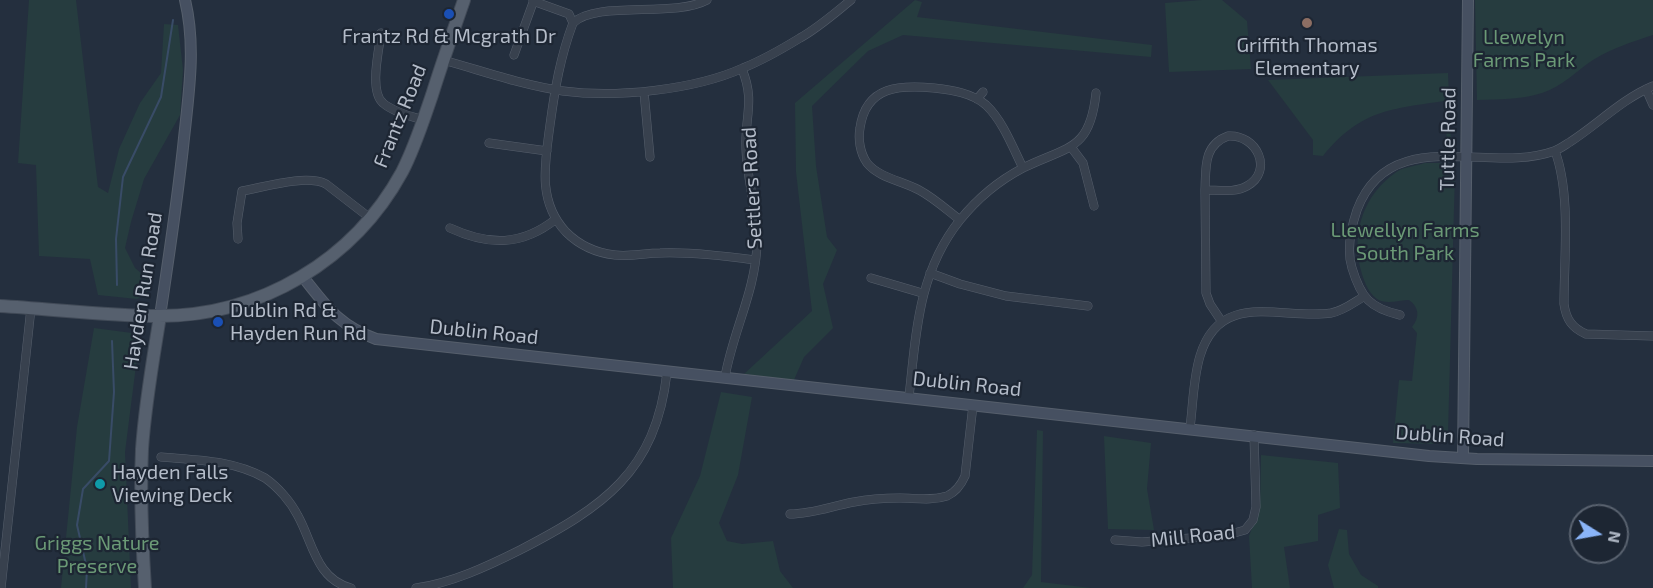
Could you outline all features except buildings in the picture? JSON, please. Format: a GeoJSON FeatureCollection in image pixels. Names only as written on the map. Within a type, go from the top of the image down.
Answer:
{"type":"FeatureCollection","features":[{"type":"Feature","properties":{"kind":"main road","name":"Hayden Run Road"},"geometry":{"type":"LineString","coordinates":[[145,588],[141,504],[142,450],[147,398],[188,104],[191,62],[190,27],[185,0]]}},
{"type":"Feature","properties":{"kind":"main road","name":"Frantz Road"},"geometry":{"type":"LineString","coordinates":[[160,316],[229,308],[259,298],[303,277],[332,257],[370,218],[402,172],[423,120],[464,0]]}},
{"type":"Feature","properties":{"kind":"main road","name":"Tuttle Road"},"geometry":{"type":"LineString","coordinates":[[1463,458],[1468,0]]}},
{"type":"Feature","properties":{"kind":"main road","name":"Dublin Road"},"geometry":{"type":"LineString","coordinates":[[303,277],[338,319],[362,334],[376,339],[1463,458],[1653,462]]}},
{"type":"Feature","properties":{"kind":"main road"},"geometry":{"type":"LineString","coordinates":[[0,306],[160,316]]}},
{"type":"Feature","properties":{"kind":"street"},"geometry":{"type":"LineString","coordinates":[[707,0],[699,4],[632,4],[606,8],[583,14],[573,23],[563,50],[555,89],[547,151],[545,191],[551,211],[576,241],[604,253],[616,255],[712,254],[755,260]]}},
{"type":"Feature","properties":{"kind":"street"},"geometry":{"type":"LineString","coordinates":[[443,60],[555,89],[590,93],[644,92],[713,78],[741,69],[803,37],[851,0]]}},
{"type":"Feature","properties":{"kind":"street"},"geometry":{"type":"LineString","coordinates":[[514,55],[533,1],[569,14],[573,23]]}},
{"type":"Feature","properties":{"kind":"street"},"geometry":{"type":"LineString","coordinates":[[381,33],[375,82],[378,97],[388,106],[423,120]]}},
{"type":"Feature","properties":{"kind":"street","name":"Settlers Road"},"geometry":{"type":"LineString","coordinates":[[725,377],[732,343],[750,291],[757,225],[746,167],[750,94],[741,69]]}},
{"type":"Feature","properties":{"kind":"street"},"geometry":{"type":"LineString","coordinates":[[960,220],[921,191],[873,169],[867,162],[860,144],[860,125],[873,100],[893,88],[909,86],[944,89],[977,99],[993,113],[1023,168]]}},
{"type":"Feature","properties":{"kind":"street"},"geometry":{"type":"LineString","coordinates":[[1400,315],[1382,311],[1363,297],[1350,261],[1349,248],[1361,200],[1372,185],[1392,167],[1416,159],[1520,157],[1555,151],[1579,136],[1633,95],[1649,87],[1653,105]]}},
{"type":"Feature","properties":{"kind":"street"},"geometry":{"type":"LineString","coordinates":[[644,92],[650,157]]}},
{"type":"Feature","properties":{"kind":"street"},"geometry":{"type":"LineString","coordinates":[[977,99],[983,92]]}},
{"type":"Feature","properties":{"kind":"street"},"geometry":{"type":"LineString","coordinates":[[909,398],[922,293],[939,252],[960,220],[998,184],[1023,168],[1071,147],[1079,140],[1091,123],[1096,93]]}},
{"type":"Feature","properties":{"kind":"street"},"geometry":{"type":"LineString","coordinates":[[1205,190],[1233,190],[1251,184],[1260,166],[1260,159],[1254,145],[1235,136],[1215,143],[1207,155],[1205,190],[1206,293],[1210,304],[1222,322]]}},
{"type":"Feature","properties":{"kind":"street"},"geometry":{"type":"LineString","coordinates":[[489,143],[547,151]]}},
{"type":"Feature","properties":{"kind":"street"},"geometry":{"type":"LineString","coordinates":[[1071,147],[1083,163],[1094,206]]}},
{"type":"Feature","properties":{"kind":"street"},"geometry":{"type":"LineString","coordinates":[[1555,151],[1561,168],[1564,189],[1564,304],[1568,319],[1579,331],[1586,334],[1653,336]]}},
{"type":"Feature","properties":{"kind":"street"},"geometry":{"type":"LineString","coordinates":[[238,239],[237,223],[242,191],[308,180],[326,184],[370,218]]}},
{"type":"Feature","properties":{"kind":"street"},"geometry":{"type":"LineString","coordinates":[[450,228],[470,237],[509,241],[525,238],[556,219]]}},
{"type":"Feature","properties":{"kind":"street"},"geometry":{"type":"LineString","coordinates":[[930,273],[1006,296],[1089,306]]}},
{"type":"Feature","properties":{"kind":"street"},"geometry":{"type":"LineString","coordinates":[[871,278],[922,293]]}},
{"type":"Feature","properties":{"kind":"street"},"geometry":{"type":"LineString","coordinates":[[1190,429],[1196,368],[1200,354],[1205,343],[1222,322],[1233,316],[1256,311],[1309,315],[1331,313],[1363,297]]}},
{"type":"Feature","properties":{"kind":"street"},"geometry":{"type":"LineString","coordinates":[[1,588],[32,308]]}},
{"type":"Feature","properties":{"kind":"street"},"geometry":{"type":"LineString","coordinates":[[417,588],[454,578],[503,558],[566,526],[601,501],[629,473],[648,442],[662,408],[666,372]]}},
{"type":"Feature","properties":{"kind":"street"},"geometry":{"type":"LineString","coordinates":[[790,514],[814,513],[866,500],[927,499],[952,493],[960,486],[965,476],[974,405]]}},
{"type":"Feature","properties":{"kind":"street","name":"Mill Road"},"geometry":{"type":"LineString","coordinates":[[1115,540],[1142,542],[1227,536],[1245,530],[1253,520],[1256,507],[1254,435]]}},
{"type":"Feature","properties":{"kind":"street"},"geometry":{"type":"LineString","coordinates":[[161,457],[234,465],[265,478],[280,491],[298,516],[318,563],[331,578],[351,588]]}},
{"type":"Feature","properties":{"kind":"green space"},"geometry":{"type":"Polygon","coordinates":[[[29,0],[76,0],[98,187],[108,193],[119,149],[140,103],[161,73],[164,24],[178,25],[183,70],[180,115],[144,179],[125,248],[135,268],[153,283],[145,295],[137,299],[98,295],[90,259],[39,256],[36,165],[18,163],[29,0]]]}},
{"type":"Feature","properties":{"kind":"green space"},"geometry":{"type":"Polygon","coordinates":[[[915,0],[922,2],[917,17],[1152,45],[1151,57],[903,35],[868,51],[812,106],[816,166],[827,237],[837,250],[823,284],[833,328],[804,357],[794,380],[744,374],[812,311],[796,172],[795,103],[915,0]]]}},
{"type":"Feature","properties":{"kind":"green space"},"geometry":{"type":"Polygon","coordinates":[[[1222,0],[1247,21],[1251,69],[1169,72],[1165,3],[1222,0]]]}},
{"type":"Feature","properties":{"kind":"green space","name":"Llewelyn Farms Park"},"geometry":{"type":"Polygon","coordinates":[[[1475,0],[1653,0],[1653,35],[1600,56],[1562,83],[1542,93],[1518,98],[1477,100],[1475,0]]]}},
{"type":"Feature","properties":{"kind":"green space"},"geometry":{"type":"Polygon","coordinates":[[[1448,73],[1451,141],[1447,143],[1444,101],[1408,106],[1364,120],[1350,129],[1323,156],[1313,155],[1313,140],[1268,80],[1448,73]]]}},
{"type":"Feature","properties":{"kind":"green space","name":"Llewellyn Farms South Park"},"geometry":{"type":"Polygon","coordinates":[[[1425,163],[1448,163],[1455,171],[1448,434],[1437,444],[1393,443],[1399,380],[1412,381],[1417,333],[1412,327],[1417,312],[1409,300],[1384,302],[1371,293],[1360,267],[1359,227],[1368,203],[1384,182],[1398,171],[1425,163]]]}},
{"type":"Feature","properties":{"kind":"green space","name":"Griggs Nature Preserve"},"geometry":{"type":"Polygon","coordinates":[[[94,328],[132,333],[137,336],[139,342],[125,452],[131,588],[61,588],[77,427],[94,328]]]}},
{"type":"Feature","properties":{"kind":"green space"},"geometry":{"type":"Polygon","coordinates":[[[721,392],[752,397],[738,475],[719,523],[727,541],[742,544],[773,541],[780,571],[793,588],[673,588],[671,538],[700,476],[721,392]]]}},
{"type":"Feature","properties":{"kind":"green space"},"geometry":{"type":"Polygon","coordinates":[[[1037,430],[1043,431],[1041,582],[1091,588],[1023,588],[1032,575],[1037,430]]]}},
{"type":"Feature","properties":{"kind":"green space"},"geometry":{"type":"Polygon","coordinates":[[[1104,436],[1151,443],[1147,489],[1154,530],[1108,529],[1104,436]]]}},
{"type":"Feature","properties":{"kind":"green space"},"geometry":{"type":"Polygon","coordinates":[[[1261,455],[1338,463],[1340,508],[1318,515],[1318,541],[1284,547],[1290,588],[1252,588],[1249,536],[1260,508],[1261,455]]]}},
{"type":"Feature","properties":{"kind":"green space"},"geometry":{"type":"Polygon","coordinates":[[[1339,529],[1347,530],[1349,554],[1361,575],[1378,588],[1334,588],[1328,565],[1339,529]]]}},
{"type":"Feature","properties":{"kind":"waterway"},"geometry":{"type":"LineString","coordinates":[[117,285],[116,239],[123,177],[161,97],[173,20]]}},
{"type":"Feature","properties":{"kind":"waterway"},"geometry":{"type":"LineString","coordinates":[[86,588],[87,569],[77,525],[83,489],[109,461],[114,392],[112,341]]}},
{"type":"Feature","properties":{"kind":"place","name":"Frantz Rd & Mcgrath Dr"},"geometry":{"type":"Point","coordinates":[449,14]}},
{"type":"Feature","properties":{"kind":"place","name":"Griffith Thomas Elementary"},"geometry":{"type":"Point","coordinates":[1307,23]}},
{"type":"Feature","properties":{"kind":"place","name":"Dublin Rd & Hayden Run Rd"},"geometry":{"type":"Point","coordinates":[218,322]}},
{"type":"Feature","properties":{"kind":"place","name":"Hayden Falls Viewing Deck"},"geometry":{"type":"Point","coordinates":[100,484]}}]}
